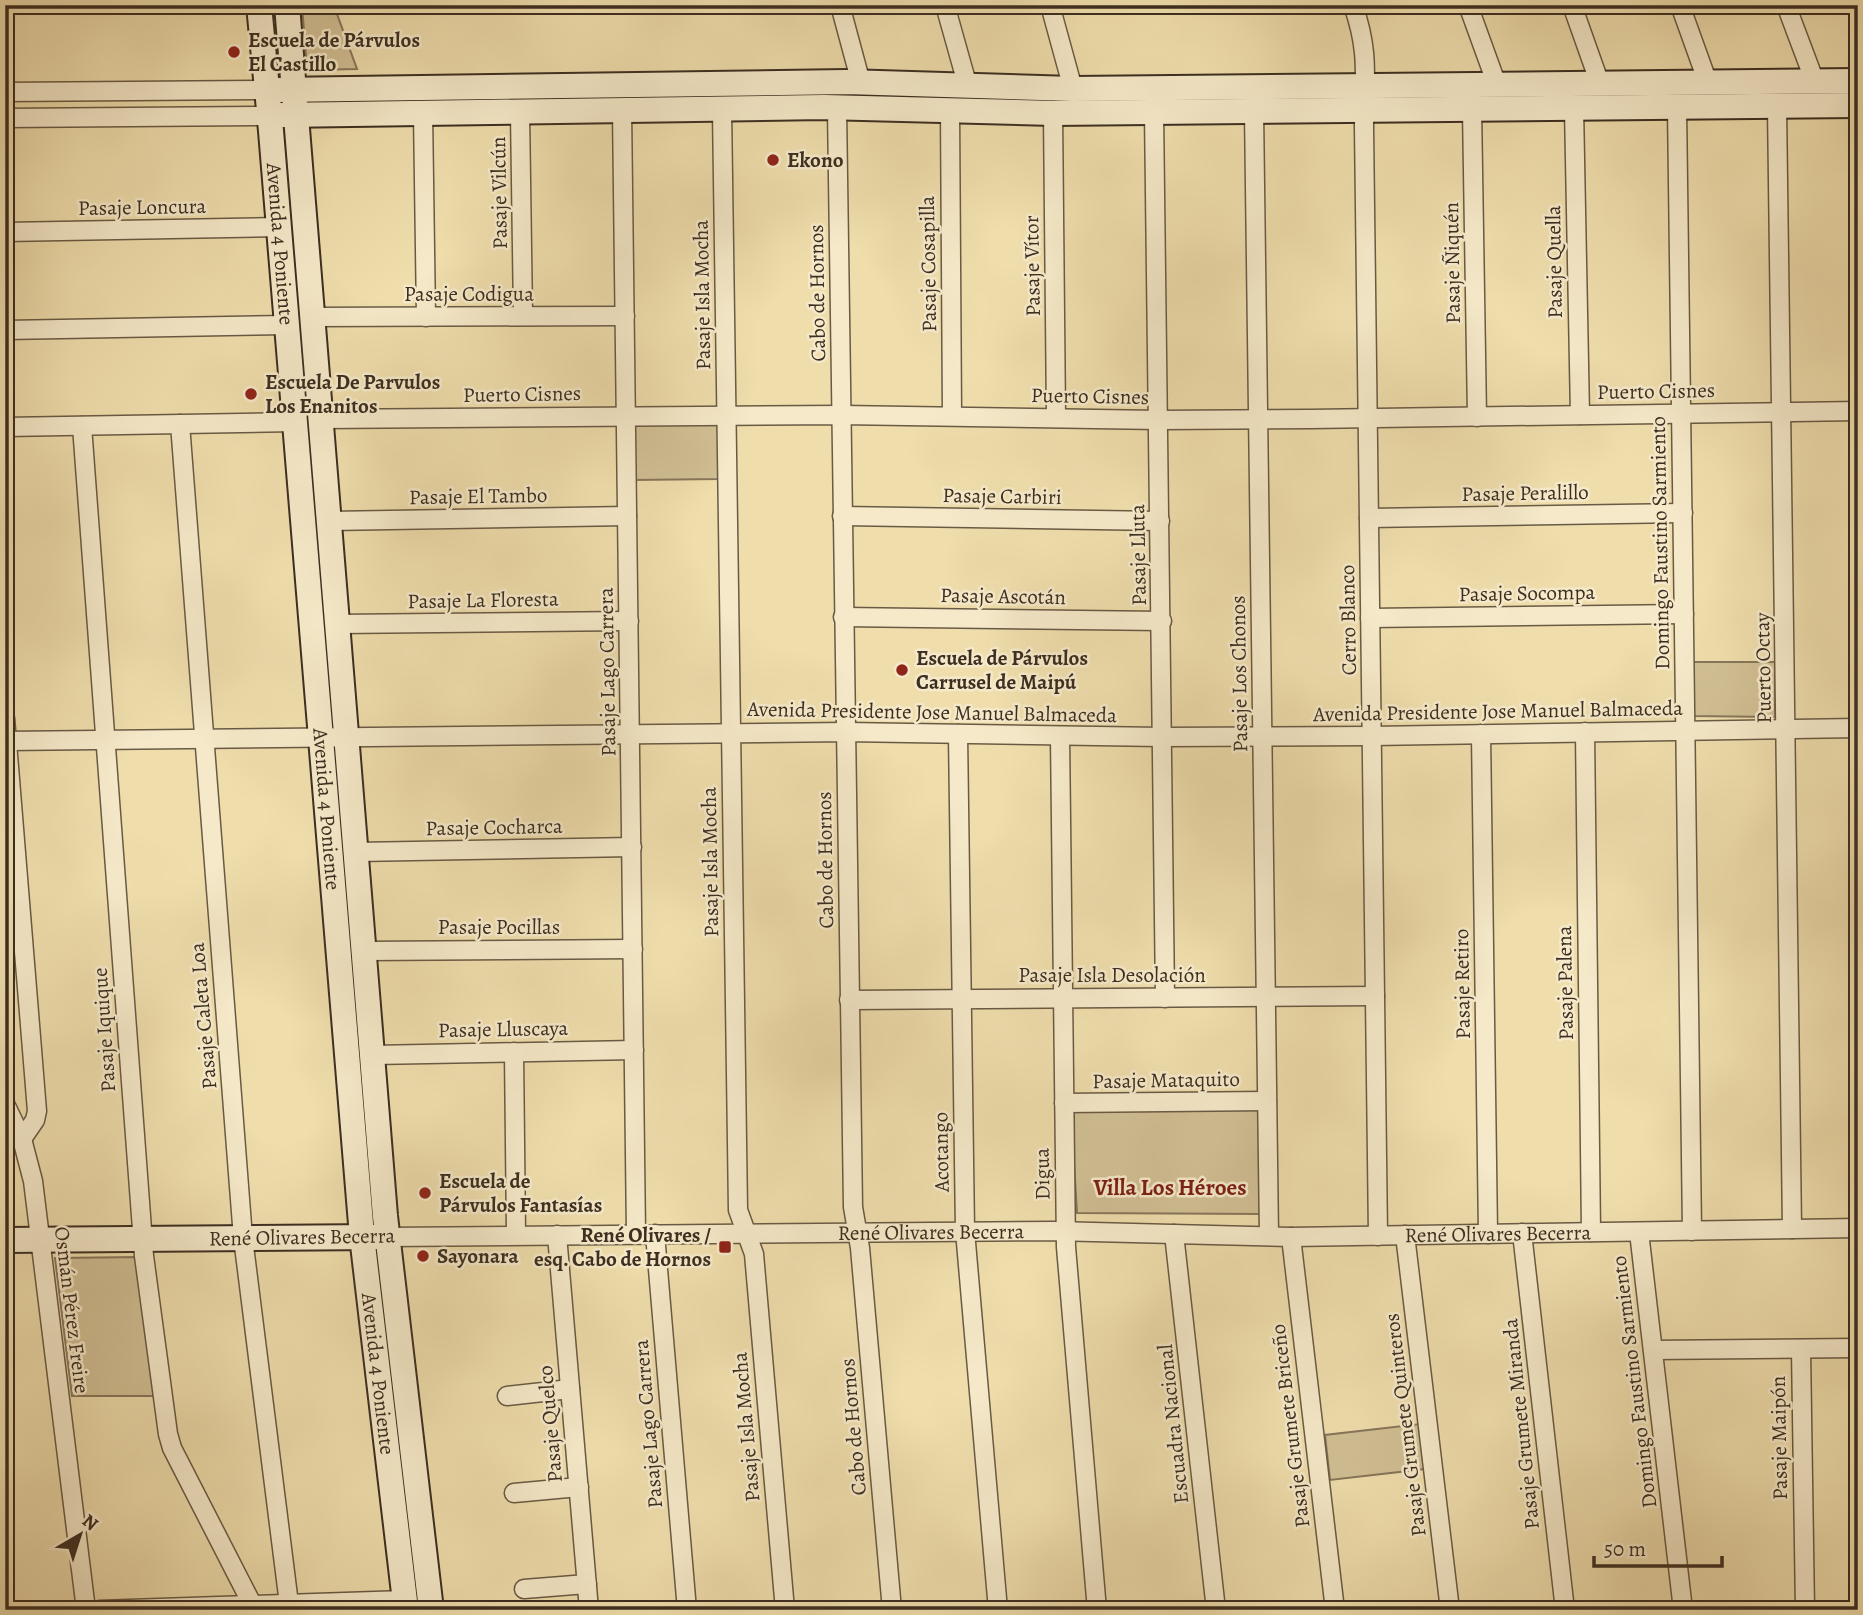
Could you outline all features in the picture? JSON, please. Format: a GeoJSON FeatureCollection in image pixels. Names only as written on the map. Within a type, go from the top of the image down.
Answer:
{"type":"FeatureCollection","features":[{"type":"Feature","properties":{"kind":"street","name":"Avenida 4 Poniente"},"geometry":{"type":"LineString","coordinates":[[259,5],[362,1236],[406,1605]]}},
{"type":"Feature","properties":{"kind":"street","name":"Avenida 4 Poniente"},"geometry":{"type":"LineString","coordinates":[[287,5],[387,1237],[430,1610]]}},
{"type":"Feature","properties":{"kind":"street"},"geometry":{"type":"LineString","coordinates":[[840,5],[861,83]]}},
{"type":"Feature","properties":{"kind":"street"},"geometry":{"type":"LineString","coordinates":[[946,5],[968,87]]}},
{"type":"Feature","properties":{"kind":"street"},"geometry":{"type":"LineString","coordinates":[[1050,5],[1073,89]]}},
{"type":"Feature","properties":{"kind":"street","name":"Cerro Blanco"},"geometry":{"type":"LineString","coordinates":[[1353,5],[1364,41],[1366,85],[1364,110],[1378,1236]]}},
{"type":"Feature","properties":{"kind":"street"},"geometry":{"type":"LineString","coordinates":[[1468,5],[1497,85]]}},
{"type":"Feature","properties":{"kind":"street"},"geometry":{"type":"LineString","coordinates":[[1572,5],[1600,84]]}},
{"type":"Feature","properties":{"kind":"street"},"geometry":{"type":"LineString","coordinates":[[1680,5],[1708,83]]}},
{"type":"Feature","properties":{"kind":"street"},"geometry":{"type":"LineString","coordinates":[[1786,5],[1815,82]]}},
{"type":"Feature","properties":{"kind":"street"},"geometry":{"type":"LineString","coordinates":[[5,92],[861,83],[1073,89],[1858,81]]}},
{"type":"Feature","properties":{"kind":"street"},"geometry":{"type":"LineString","coordinates":[[5,118],[838,108],[1053,113],[1858,105]]}},
{"type":"Feature","properties":{"kind":"street","name":"Puerto Octay"},"geometry":{"type":"LineString","coordinates":[[1777,106],[1793,1229]]}},
{"type":"Feature","properties":{"kind":"street","name":"Domingo Faustino Sarmiento"},"geometry":{"type":"LineString","coordinates":[[1676,107],[1692,1231]]}},
{"type":"Feature","properties":{"kind":"street","name":"Cabo de Hornos"},"geometry":{"type":"LineString","coordinates":[[838,108],[853,1208],[860,1248],[892,1610]]}},
{"type":"Feature","properties":{"kind":"street","name":"Pasaje Quella"},"geometry":{"type":"LineString","coordinates":[[1574,108],[1580,415]]}},
{"type":"Feature","properties":{"kind":"street","name":"Pasaje Ñiquén"},"geometry":{"type":"LineString","coordinates":[[1472,109],[1477,417]]}},
{"type":"Feature","properties":{"kind":"street","name":"Pasaje Lago Carrera"},"geometry":{"type":"LineString","coordinates":[[622,110],[634,1050],[646,1234],[687,1610]]}},
{"type":"Feature","properties":{"kind":"street","name":"Pasaje Isla Mocha"},"geometry":{"type":"LineString","coordinates":[[722,110],[738,1210],[754,1254],[785,1610]]}},
{"type":"Feature","properties":{"kind":"street","name":"Pasaje Cosapilla"},"geometry":{"type":"LineString","coordinates":[[950,111],[953,416]]}},
{"type":"Feature","properties":{"kind":"street","name":"Pasaje Los Chonos"},"geometry":{"type":"LineString","coordinates":[[1254,111],[1269,1236]]}},
{"type":"Feature","properties":{"kind":"street","name":"Pasaje Vilcún"},"geometry":{"type":"LineString","coordinates":[[520,112],[523,316]]}},
{"type":"Feature","properties":{"kind":"street","name":"Pasaje Lluta"},"geometry":{"type":"LineString","coordinates":[[1154,112],[1165,998]]}},
{"type":"Feature","properties":{"kind":"street"},"geometry":{"type":"LineString","coordinates":[[423,113],[426,317]]}},
{"type":"Feature","properties":{"kind":"street","name":"Pasaje Vítor"},"geometry":{"type":"LineString","coordinates":[[1053,113],[1056,418]]}},
{"type":"Feature","properties":{"kind":"street","name":"Pasaje Loncura"},"geometry":{"type":"LineString","coordinates":[[5,232],[279,227]]}},
{"type":"Feature","properties":{"kind":"street","name":"Pasaje Codigua"},"geometry":{"type":"LineString","coordinates":[[313,317],[625,316]]}},
{"type":"Feature","properties":{"kind":"street"},"geometry":{"type":"LineString","coordinates":[[5,330],[287,325]]}},
{"type":"Feature","properties":{"kind":"street","name":"Puerto Cisnes"},"geometry":{"type":"LineString","coordinates":[[321,419],[842,415],[1159,420],[1368,419],[1858,411]]}},
{"type":"Feature","properties":{"kind":"street"},"geometry":{"type":"LineString","coordinates":[[5,427],[295,422]]}},
{"type":"Feature","properties":{"kind":"street","name":"Pasaje Caleta Loa"},"geometry":{"type":"LineString","coordinates":[[180,424],[243,1238],[289,1604]]}},
{"type":"Feature","properties":{"kind":"street","name":"Pasaje Iquique"},"geometry":{"type":"LineString","coordinates":[[82,426],[143,1239],[170,1441],[254,1607]]}},
{"type":"Feature","properties":{"kind":"street","name":"Pasaje Peralillo"},"geometry":{"type":"LineString","coordinates":[[1369,518],[1683,513]]}},
{"type":"Feature","properties":{"kind":"street","name":"Pasaje El Tambo"},"geometry":{"type":"LineString","coordinates":[[330,521],[627,516]]}},
{"type":"Feature","properties":{"kind":"street","name":"Pasaje Carbiri"},"geometry":{"type":"LineString","coordinates":[[842,516],[1160,521]]}},
{"type":"Feature","properties":{"kind":"street","name":"Pasaje Socompa"},"geometry":{"type":"LineString","coordinates":[[1370,618],[1684,614]]}},
{"type":"Feature","properties":{"kind":"street","name":"Pasaje Ascotán"},"geometry":{"type":"LineString","coordinates":[[844,617],[1162,621]]}},
{"type":"Feature","properties":{"kind":"street","name":"Pasaje La Floresta"},"geometry":{"type":"LineString","coordinates":[[338,624],[629,621]]}},
{"type":"Feature","properties":{"kind":"street"},"geometry":{"type":"LineString","coordinates":[[5,718],[37,1111],[35,1120],[14,1129]]}},
{"type":"Feature","properties":{"kind":"street","name":"Avenida Presidente Jose Manuel Balmaceda"},"geometry":{"type":"LineString","coordinates":[[6,741],[846,732],[1262,737],[1858,728]]}},
{"type":"Feature","properties":{"kind":"street","name":"Pasaje Palena"},"geometry":{"type":"LineString","coordinates":[[1585,732],[1591,1232]]}},
{"type":"Feature","properties":{"kind":"street","name":"Acotango"},"geometry":{"type":"LineString","coordinates":[[958,734],[965,1231],[998,1610]]}},
{"type":"Feature","properties":{"kind":"street","name":"Pasaje Retiro"},"geometry":{"type":"LineString","coordinates":[[1481,734],[1488,1234]]}},
{"type":"Feature","properties":{"kind":"street","name":"Digua"},"geometry":{"type":"LineString","coordinates":[[1060,736],[1066,1231],[1097,1610]]}},
{"type":"Feature","properties":{"kind":"street","name":"Pasaje Cocharca"},"geometry":{"type":"LineString","coordinates":[[357,852],[632,847]]}},
{"type":"Feature","properties":{"kind":"street","name":"Pasaje Pocillas"},"geometry":{"type":"LineString","coordinates":[[365,950],[633,949]]}},
{"type":"Feature","properties":{"kind":"street","name":"Pasaje Isla Desolación"},"geometry":{"type":"LineString","coordinates":[[849,1000],[1376,996]]}},
{"type":"Feature","properties":{"kind":"street","name":"Pasaje Lluscaya"},"geometry":{"type":"LineString","coordinates":[[373,1055],[634,1050]]}},
{"type":"Feature","properties":{"kind":"street"},"geometry":{"type":"LineString","coordinates":[[514,1052],[516,1235]]}},
{"type":"Feature","properties":{"kind":"street","name":"Pasaje Mataquito"},"geometry":{"type":"LineString","coordinates":[[1064,1103],[1268,1101]]}},
{"type":"Feature","properties":{"kind":"street","name":"Osmán Pérez Freire"},"geometry":{"type":"LineString","coordinates":[[5,1104],[30,1166],[86,1610]]}},
{"type":"Feature","properties":{"kind":"street","name":"René Olivares Becerra"},"geometry":{"type":"LineString","coordinates":[[5,1240],[856,1231],[1066,1231],[1291,1237],[1858,1228]]}},
{"type":"Feature","properties":{"kind":"street","name":"Domingo Faustino Sarmiento"},"geometry":{"type":"LineString","coordinates":[[1639,1232],[1683,1610]]}},
{"type":"Feature","properties":{"kind":"street","name":"Pasaje Grumete Miranda"},"geometry":{"type":"LineString","coordinates":[[1522,1233],[1565,1610]]}},
{"type":"Feature","properties":{"kind":"street","name":"Escuadra Nacional"},"geometry":{"type":"LineString","coordinates":[[1174,1234],[1216,1610]]}},
{"type":"Feature","properties":{"kind":"street","name":"Pasaje Quelco"},"geometry":{"type":"LineString","coordinates":[[556,1235],[589,1610]]}},
{"type":"Feature","properties":{"kind":"street","name":"Pasaje Grumete Quinteros"},"geometry":{"type":"LineString","coordinates":[[1405,1235],[1450,1610]]}},
{"type":"Feature","properties":{"kind":"street","name":"Pasaje Grumete Briceño"},"geometry":{"type":"LineString","coordinates":[[1291,1237],[1335,1610]]}},
{"type":"Feature","properties":{"kind":"street"},"geometry":{"type":"LineString","coordinates":[[1653,1350],[1858,1348]]}},
{"type":"Feature","properties":{"kind":"street","name":"Pasaje Maipón"},"geometry":{"type":"LineString","coordinates":[[1801,1349],[1805,1610]]}},
{"type":"Feature","properties":{"kind":"street"},"geometry":{"type":"LineString","coordinates":[[507,1396],[570,1389]]}},
{"type":"Feature","properties":{"kind":"street"},"geometry":{"type":"LineString","coordinates":[[514,1493],[579,1487]]}},
{"type":"Feature","properties":{"kind":"street"},"geometry":{"type":"LineString","coordinates":[[524,1589],[587,1584]]}},
{"type":"Feature","properties":{"kind":"street"},"geometry":{"type":"LineString","coordinates":[[99,1610],[289,1604],[406,1605]]}},
{"type":"Feature","properties":{"kind":"shaded area"},"geometry":{"type":"Polygon","coordinates":[[[302,5],[336,5],[357,69],[307,70],[302,5]]]}},
{"type":"Feature","properties":{"kind":"shaded area"},"geometry":{"type":"Polygon","coordinates":[[[718,420],[719,479],[634,480],[633,421],[718,420]]]}},
{"type":"Feature","properties":{"kind":"shaded area"},"geometry":{"type":"Polygon","coordinates":[[[1692,662],[1775,662],[1775,717],[1692,716],[1692,662]]]}},
{"type":"Feature","properties":{"kind":"shaded area"},"geometry":{"type":"Polygon","coordinates":[[[1076,1107],[1257,1107],[1263,1112],[1261,1214],[1077,1213],[1071,1113],[1076,1107]]]}},
{"type":"Feature","properties":{"kind":"shaded area"},"geometry":{"type":"Polygon","coordinates":[[[140,1257],[156,1396],[72,1396],[55,1258],[140,1257]]]}},
{"type":"Feature","properties":{"kind":"shaded area"},"geometry":{"type":"Polygon","coordinates":[[[1420,1424],[1425,1469],[1330,1480],[1325,1435],[1420,1424]]]}},
{"type":"Feature","properties":{"kind":"place","name":"Escuela de Párvulos El Castillo"},"geometry":{"type":"Point","coordinates":[234,52]}},
{"type":"Feature","properties":{"kind":"place","name":"Ekono"},"geometry":{"type":"Point","coordinates":[773,160]}},
{"type":"Feature","properties":{"kind":"place","name":"Escuela De Parvulos Los Enanitos"},"geometry":{"type":"Point","coordinates":[251,394]}},
{"type":"Feature","properties":{"kind":"place","name":"Escuela de Párvulos Carrusel de Maipú"},"geometry":{"type":"Point","coordinates":[902,670]}},
{"type":"Feature","properties":{"kind":"place","name":"Escuela de Párvulos Fantasías"},"geometry":{"type":"Point","coordinates":[425,1193]}},
{"type":"Feature","properties":{"kind":"place","name":"René Olivares / esq. Cabo de Hornos"},"geometry":{"type":"Point","coordinates":[725,1247]}},
{"type":"Feature","properties":{"kind":"place","name":"Sayonara"},"geometry":{"type":"Point","coordinates":[423,1256]}},
{"type":"Feature","properties":{"kind":"district","name":"Villa Los Héroes"},"geometry":{"type":"Point","coordinates":[1170,1187]}}]}
